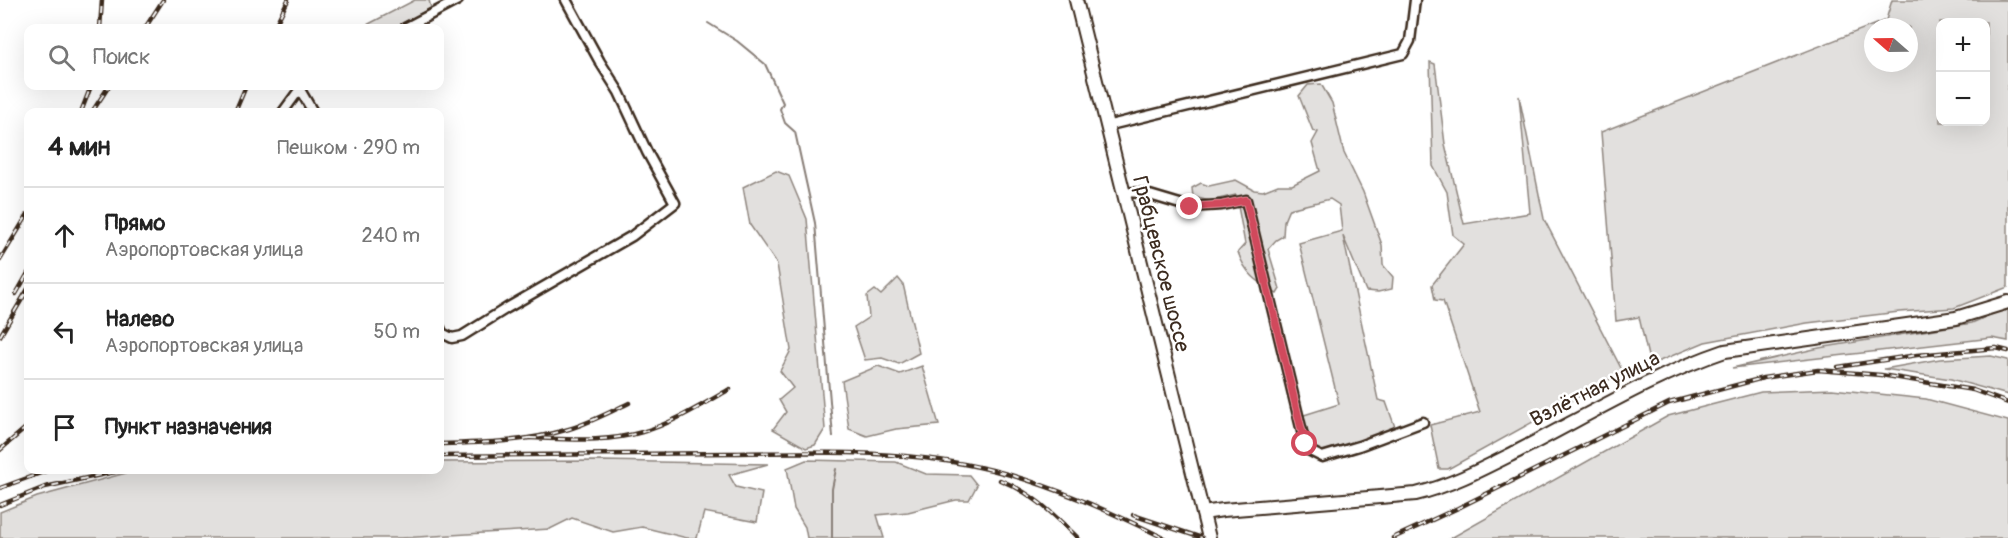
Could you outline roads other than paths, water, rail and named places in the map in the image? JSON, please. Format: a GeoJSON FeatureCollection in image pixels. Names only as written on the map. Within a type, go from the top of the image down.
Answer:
{"type":"FeatureCollection","features":[{"type":"Feature","properties":{"kind":"street"},"geometry":{"type":"LineString","coordinates":[[413,24],[458,0]]}},
{"type":"Feature","properties":{"kind":"street"},"geometry":{"type":"LineString","coordinates":[[444,334],[452,338],[462,336],[632,236],[675,203],[647,152],[619,92],[566,0]]}},
{"type":"Feature","properties":{"kind":"street","name":"Грабцевское шоссе"},"geometry":{"type":"LineString","coordinates":[[1076,0],[1209,538]]}},
{"type":"Feature","properties":{"kind":"street"},"geometry":{"type":"LineString","coordinates":[[1106,126],[1404,54],[1410,41],[1415,0]]}},
{"type":"Feature","properties":{"kind":"street"},"geometry":{"type":"LineString","coordinates":[[286,108],[299,90]]}},
{"type":"Feature","properties":{"kind":"street"},"geometry":{"type":"LineString","coordinates":[[302,90],[311,108]]}},
{"type":"Feature","properties":{"kind":"street"},"geometry":{"type":"LineString","coordinates":[[1123,192],[1143,193],[1190,207],[1222,205],[1246,200],[1302,432],[1310,451],[1322,457],[1423,422]]}},
{"type":"Feature","properties":{"kind":"street","name":"Взлётная улица"},"geometry":{"type":"LineString","coordinates":[[1203,513],[1416,494],[1438,489],[1479,471],[1658,378],[1725,351],[1956,318],[2008,302]]}},
{"type":"Feature","properties":{"kind":"waterway"},"geometry":{"type":"LineString","coordinates":[[708,23],[737,41],[765,64],[783,103],[780,109],[785,123],[795,132],[815,223],[833,437]]}},
{"type":"Feature","properties":{"kind":"waterway"},"geometry":{"type":"LineString","coordinates":[[832,538],[832,489],[836,469]]}},
{"type":"Feature","properties":{"kind":"railway"},"geometry":{"type":"LineString","coordinates":[[100,24],[102,0]]}},
{"type":"Feature","properties":{"kind":"railway"},"geometry":{"type":"LineString","coordinates":[[148,24],[163,0]]}},
{"type":"Feature","properties":{"kind":"railway"},"geometry":{"type":"LineString","coordinates":[[276,24],[288,0]]}},
{"type":"Feature","properties":{"kind":"railway"},"geometry":{"type":"LineString","coordinates":[[83,108],[89,90]]}},
{"type":"Feature","properties":{"kind":"railway"},"geometry":{"type":"LineString","coordinates":[[95,108],[106,90]]}},
{"type":"Feature","properties":{"kind":"railway"},"geometry":{"type":"LineString","coordinates":[[237,108],[244,90]]}},
{"type":"Feature","properties":{"kind":"railway"},"geometry":{"type":"LineString","coordinates":[[0,260],[24,221]]}},
{"type":"Feature","properties":{"kind":"railway"},"geometry":{"type":"LineString","coordinates":[[16,294],[24,280]]}},
{"type":"Feature","properties":{"kind":"railway"},"geometry":{"type":"LineString","coordinates":[[0,336],[24,296]]}},
{"type":"Feature","properties":{"kind":"railway"},"geometry":{"type":"LineString","coordinates":[[1838,367],[1917,355],[1996,348],[2008,351]]}},
{"type":"Feature","properties":{"kind":"railway"},"geometry":{"type":"LineString","coordinates":[[1393,538],[1669,403],[1763,378],[1818,370],[1881,375],[1973,390],[2008,403]]}},
{"type":"Feature","properties":{"kind":"railway"},"geometry":{"type":"LineString","coordinates":[[530,438],[586,440],[628,435],[676,419],[730,389]]}},
{"type":"Feature","properties":{"kind":"railway"},"geometry":{"type":"LineString","coordinates":[[444,444],[537,437],[584,424],[629,403]]}},
{"type":"Feature","properties":{"kind":"railway"},"geometry":{"type":"LineString","coordinates":[[0,450],[24,429]]}},
{"type":"Feature","properties":{"kind":"railway"},"geometry":{"type":"LineString","coordinates":[[444,456],[829,452],[927,458],[992,470],[1036,483],[1164,538]]}},
{"type":"Feature","properties":{"kind":"railway"},"geometry":{"type":"LineString","coordinates":[[0,488],[38,474]]}},
{"type":"Feature","properties":{"kind":"railway"},"geometry":{"type":"LineString","coordinates":[[0,505],[45,487],[105,474]]}},
{"type":"Feature","properties":{"kind":"railway"},"geometry":{"type":"LineString","coordinates":[[1000,480],[1033,498],[1078,538]]}},
{"type":"Feature","properties":{"kind":"railway"},"geometry":{"type":"LineString","coordinates":[[1133,515],[1202,538]]}}]}
